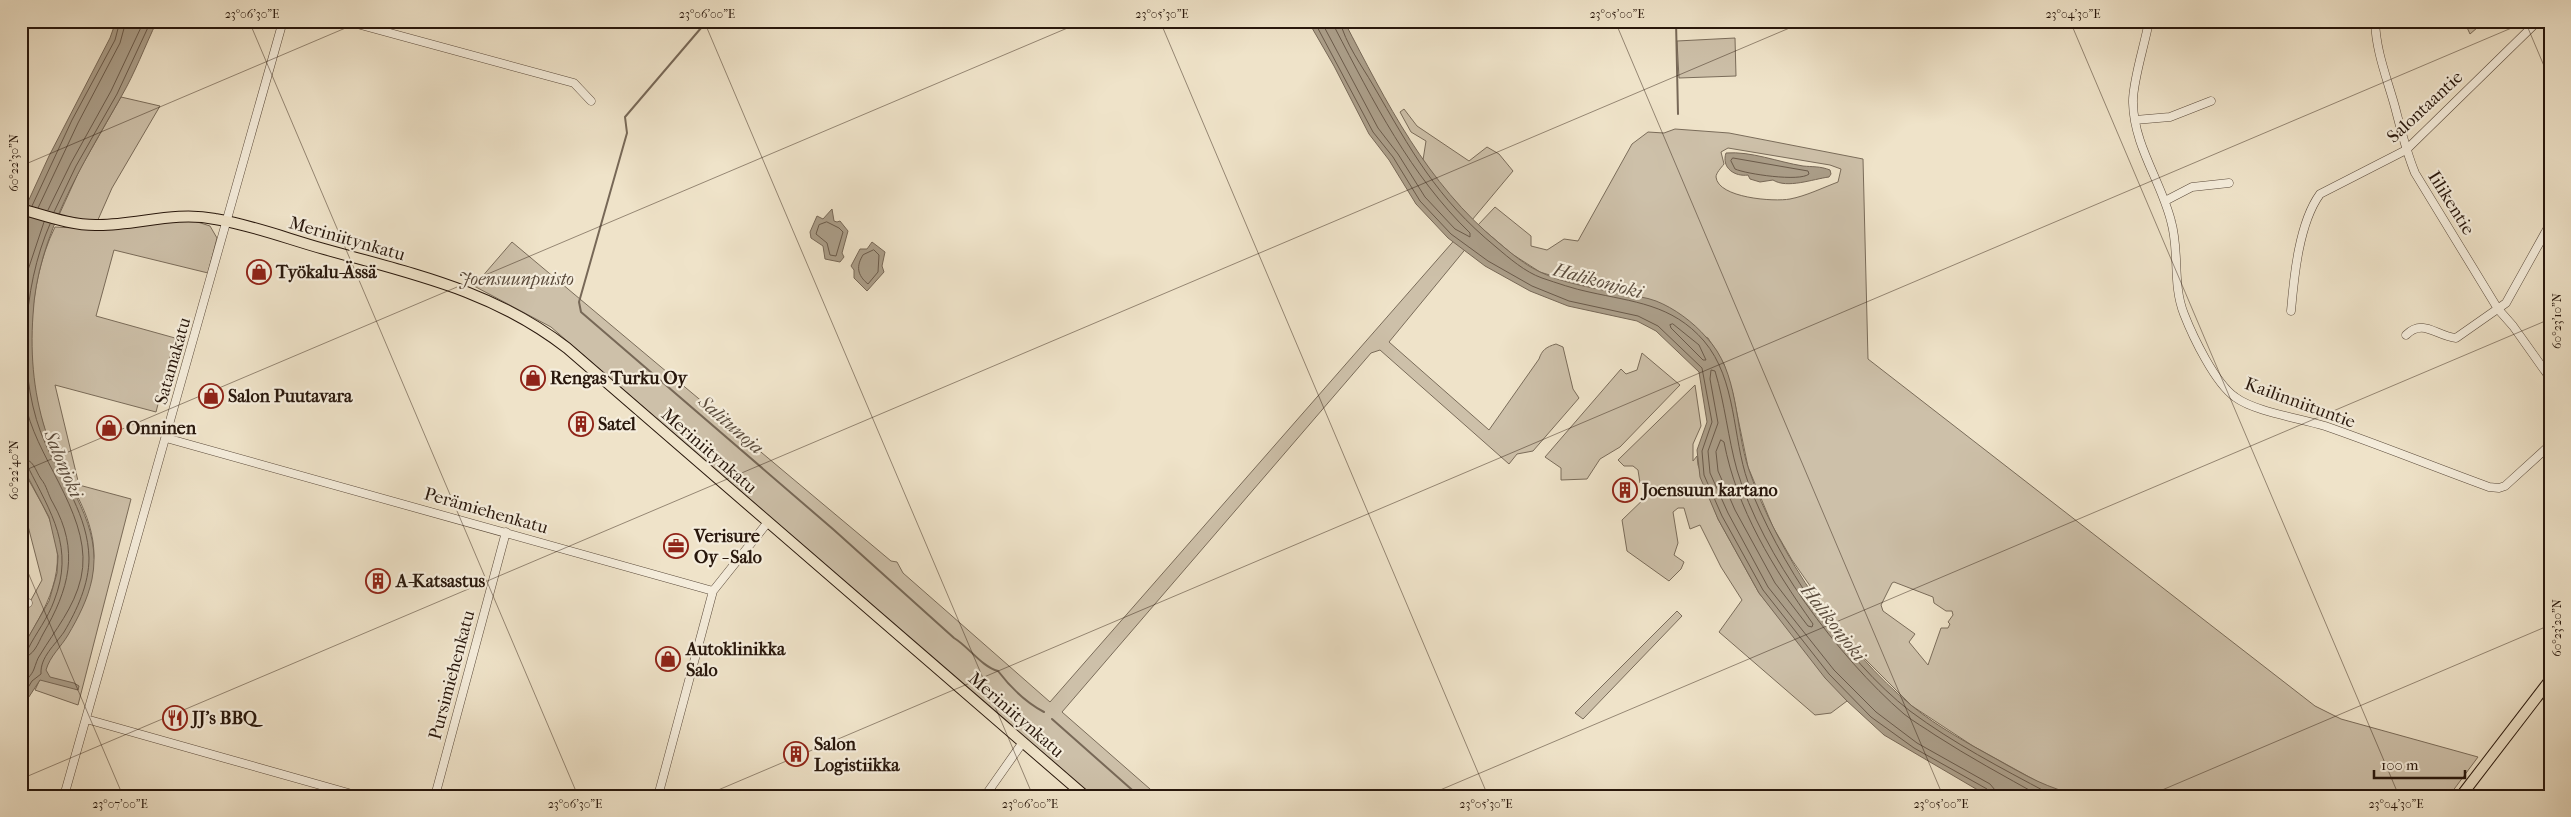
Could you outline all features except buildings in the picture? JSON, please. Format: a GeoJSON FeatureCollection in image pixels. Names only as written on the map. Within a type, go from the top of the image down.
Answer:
{"type":"FeatureCollection","features":[{"type":"Feature","properties":{"kind":"main road","name":"Meriniitynkatu"},"geometry":{"type":"LineString","coordinates":[[21,209],[75,223],[98,226],[174,216],[215,218],[444,282],[505,307],[542,329],[567,348],[1084,796]]}},
{"type":"Feature","properties":{"kind":"main road"},"geometry":{"type":"LineString","coordinates":[[2460,796],[2550,680]]}},
{"type":"Feature","properties":{"kind":"street","name":"Satamakatu"},"geometry":{"type":"LineString","coordinates":[[64,796],[284,21]]}},
{"type":"Feature","properties":{"kind":"street"},"geometry":{"type":"LineString","coordinates":[[346,21],[574,83],[591,101]]}},
{"type":"Feature","properties":{"kind":"street","name":"Kailinniituntie"},"geometry":{"type":"LineString","coordinates":[[2149,21],[2133,94],[2135,120],[2140,142],[2165,201],[2176,239],[2177,290],[2182,310],[2213,371],[2235,398],[2252,405],[2326,426],[2489,487],[2499,488],[2505,486],[2550,445]]}},
{"type":"Feature","properties":{"kind":"street","name":"Iilikentie"},"geometry":{"type":"LineString","coordinates":[[2375,21],[2376,40],[2406,150],[2415,173],[2498,309],[2513,326],[2550,378]]}},
{"type":"Feature","properties":{"kind":"street","name":"Salontaantie"},"geometry":{"type":"LineString","coordinates":[[2291,311],[2294,276],[2315,201],[2327,189],[2367,171],[2406,150],[2538,21]]}},
{"type":"Feature","properties":{"kind":"street"},"geometry":{"type":"LineString","coordinates":[[2135,120],[2170,117],[2211,101]]}},
{"type":"Feature","properties":{"kind":"street"},"geometry":{"type":"LineString","coordinates":[[2165,201],[2192,187],[2230,182]]}},
{"type":"Feature","properties":{"kind":"street"},"geometry":{"type":"LineString","coordinates":[[2406,336],[2412,329],[2422,327],[2456,338],[2506,303],[2550,224]]}},
{"type":"Feature","properties":{"kind":"street","name":"Perämiehenkatu"},"geometry":{"type":"LineString","coordinates":[[166,438],[713,591]]}},
{"type":"Feature","properties":{"kind":"street"},"geometry":{"type":"LineString","coordinates":[[658,796],[713,591],[768,522]]}},
{"type":"Feature","properties":{"kind":"street","name":"Pursimiehenkatu"},"geometry":{"type":"LineString","coordinates":[[435,796],[506,532]]}},
{"type":"Feature","properties":{"kind":"street"},"geometry":{"type":"LineString","coordinates":[[86,720],[359,796]]}},
{"type":"Feature","properties":{"kind":"street"},"geometry":{"type":"LineString","coordinates":[[985,796],[1023,742]]}},
{"type":"Feature","properties":{"kind":"green space"},"geometry":{"type":"Polygon","coordinates":[[[2464,21],[2485,21],[2470,34],[2464,21]]]}},
{"type":"Feature","properties":{"kind":"green space"},"geometry":{"type":"Polygon","coordinates":[[[1735,38],[1736,76],[1679,78],[1677,41],[1735,38]]]}},
{"type":"Feature","properties":{"kind":"green space"},"geometry":{"type":"Polygon","coordinates":[[[121,97],[160,106],[112,188],[97,222],[59,215],[80,169],[121,97]]]}},
{"type":"Feature","properties":{"kind":"green space"},"geometry":{"type":"Polygon","coordinates":[[[1404,109],[1417,126],[1469,161],[1487,147],[1499,154],[1513,171],[1472,220],[1438,183],[1423,160],[1426,141],[1411,132],[1400,112],[1404,109]]]}},
{"type":"Feature","properties":{"kind":"green space"},"geometry":{"type":"Polygon","coordinates":[[[1675,129],[1729,133],[1863,159],[1868,359],[2315,706],[2341,719],[2478,757],[2449,796],[2081,796],[2051,789],[1973,746],[1912,706],[1852,646],[1792,560],[1773,527],[1748,467],[1733,394],[1724,364],[1708,338],[1588,287],[1540,272],[1512,254],[1478,225],[1495,207],[1531,236],[1531,246],[1547,250],[1564,239],[1578,241],[1632,144],[1648,132],[1664,133],[1675,129]],[[1728,148],[1721,152],[1724,164],[1716,177],[1719,184],[1726,190],[1736,194],[1760,199],[1782,200],[1808,194],[1838,182],[1841,169],[1830,165],[1728,148]],[[1894,582],[1881,605],[1883,611],[1915,634],[1909,642],[1928,665],[1941,628],[1948,628],[1950,624],[1948,622],[1953,615],[1952,611],[1946,611],[1934,603],[1933,597],[1894,582]]]}},
{"type":"Feature","properties":{"kind":"green space"},"geometry":{"type":"Polygon","coordinates":[[[191,220],[210,226],[217,238],[208,273],[114,250],[96,316],[175,338],[156,412],[55,385],[79,485],[131,499],[78,705],[35,690],[94,560],[93,540],[84,510],[49,441],[35,390],[31,333],[38,277],[45,251],[55,227],[95,229],[191,220]]]}},
{"type":"Feature","properties":{"kind":"green space","name":"Joensuunpuisto"},"geometry":{"type":"Polygon","coordinates":[[[1458,236],[1468,246],[1389,342],[1489,430],[1543,351],[1553,345],[1556,344],[1563,347],[1573,389],[1579,398],[1533,451],[1517,454],[1509,464],[1380,350],[1371,353],[1062,712],[1158,796],[1092,796],[551,327],[474,286],[512,242],[723,419],[729,418],[734,423],[737,432],[891,561],[897,562],[903,573],[1050,702],[1458,236]]]}},
{"type":"Feature","properties":{"kind":"green space"},"geometry":{"type":"Polygon","coordinates":[[[1642,353],[1680,385],[1620,447],[1600,459],[1587,479],[1561,480],[1561,468],[1545,457],[1621,369],[1626,374],[1637,370],[1642,353]]]}},
{"type":"Feature","properties":{"kind":"green space"},"geometry":{"type":"Polygon","coordinates":[[[1695,385],[1701,426],[1693,444],[1693,461],[1697,456],[1698,465],[1718,519],[1759,593],[1847,701],[1831,713],[1815,715],[1719,632],[1742,600],[1721,567],[1700,525],[1690,529],[1684,508],[1678,508],[1673,512],[1678,543],[1674,555],[1684,562],[1681,569],[1669,581],[1627,551],[1622,520],[1650,493],[1640,483],[1638,470],[1633,466],[1624,466],[1618,460],[1695,385]]]}},
{"type":"Feature","properties":{"kind":"green space"},"geometry":{"type":"Polygon","coordinates":[[[21,464],[49,518],[55,537],[57,555],[53,587],[47,603],[21,650],[21,618],[42,580],[21,499],[21,464]]]}},
{"type":"Feature","properties":{"kind":"green space"},"geometry":{"type":"Polygon","coordinates":[[[1677,611],[1682,616],[1583,719],[1575,713],[1677,611]]]}},
{"type":"Feature","properties":{"kind":"water"},"geometry":{"type":"Polygon","coordinates":[[[116,21],[157,21],[131,79],[64,202],[43,257],[36,286],[33,315],[33,362],[39,408],[48,438],[88,523],[94,559],[92,579],[82,608],[65,639],[50,660],[46,670],[50,677],[79,686],[78,690],[40,680],[21,709],[21,650],[49,601],[57,573],[58,556],[49,517],[21,464],[21,217],[49,156],[110,38],[116,21]]]}},
{"type":"Feature","properties":{"kind":"water","name":"Halikonjoki"},"geometry":{"type":"Polygon","coordinates":[[[1308,21],[1344,21],[1376,82],[1429,168],[1473,220],[1513,255],[1534,269],[1560,280],[1656,301],[1676,312],[1701,331],[1717,351],[1731,383],[1744,453],[1761,502],[1795,566],[1815,598],[1838,629],[1887,683],[1932,721],[2028,777],[2048,786],[2081,796],[1988,796],[1884,735],[1847,701],[1825,678],[1759,593],[1718,519],[1700,477],[1697,450],[1707,422],[1699,372],[1656,331],[1637,321],[1568,306],[1530,291],[1485,266],[1448,238],[1416,204],[1389,160],[1369,134],[1334,66],[1308,21]]]}},
{"type":"Feature","properties":{"kind":"water"},"geometry":{"type":"Polygon","coordinates":[[[1726,153],[1765,157],[1803,166],[1823,168],[1830,170],[1831,174],[1829,177],[1793,184],[1779,183],[1773,180],[1760,182],[1750,179],[1748,175],[1738,175],[1730,170],[1726,163],[1726,153]]]}},
{"type":"Feature","properties":{"kind":"water"},"geometry":{"type":"Polygon","coordinates":[[[832,209],[834,221],[840,221],[848,231],[842,253],[844,257],[840,262],[825,259],[823,246],[811,238],[810,232],[817,216],[823,219],[832,209]]]}},
{"type":"Feature","properties":{"kind":"water"},"geometry":{"type":"Polygon","coordinates":[[[872,242],[885,252],[882,266],[884,272],[867,291],[854,278],[854,270],[851,266],[860,249],[867,249],[872,242]]]}},
{"type":"Feature","properties":{"kind":"waterway","name":"Salitunoja"},"geometry":{"type":"LineString","coordinates":[[707,21],[625,117],[627,133],[579,302],[581,312],[834,530],[954,638],[986,665],[998,671],[1013,689],[1044,712]]}},
{"type":"Feature","properties":{"kind":"waterway"},"geometry":{"type":"LineString","coordinates":[[1676,21],[1678,114]]}},
{"type":"Feature","properties":{"kind":"waterway","name":"Salitunoja"},"geometry":{"type":"LineString","coordinates":[[1052,719],[1139,796]]}},
{"type":"Feature","properties":{"kind":"place","name":"Työkalu-Ässä"},"geometry":{"type":"Point","coordinates":[259,272]}},
{"type":"Feature","properties":{"kind":"place","name":"Rengas Turku Oy"},"geometry":{"type":"Point","coordinates":[533,378]}},
{"type":"Feature","properties":{"kind":"place","name":"Salon Puutavara"},"geometry":{"type":"Point","coordinates":[211,396]}},
{"type":"Feature","properties":{"kind":"place","name":"Satel"},"geometry":{"type":"Point","coordinates":[581,424]}},
{"type":"Feature","properties":{"kind":"place","name":"Onninen"},"geometry":{"type":"Point","coordinates":[109,428]}},
{"type":"Feature","properties":{"kind":"place","name":"Joensuun kartano"},"geometry":{"type":"Point","coordinates":[1625,490]}},
{"type":"Feature","properties":{"kind":"place","name":"Verisure Oy - Salo"},"geometry":{"type":"Point","coordinates":[676,546]}},
{"type":"Feature","properties":{"kind":"place","name":"A-Katsastus"},"geometry":{"type":"Point","coordinates":[378,581]}},
{"type":"Feature","properties":{"kind":"place","name":"Autoklinikka Salo"},"geometry":{"type":"Point","coordinates":[668,659]}},
{"type":"Feature","properties":{"kind":"place","name":"JJ's BBQ"},"geometry":{"type":"Point","coordinates":[175,718]}},
{"type":"Feature","properties":{"kind":"place","name":"Salon Logistiikka"},"geometry":{"type":"Point","coordinates":[796,754]}},
{"type":"Feature","properties":{"kind":"water label","name":"Salonjoki"},"geometry":{"type":"Point","coordinates":[63,464]}}]}
